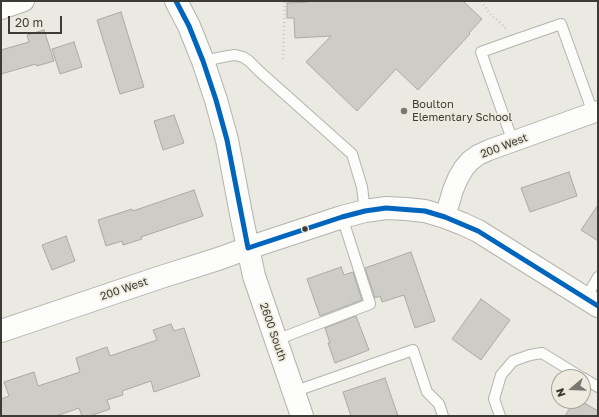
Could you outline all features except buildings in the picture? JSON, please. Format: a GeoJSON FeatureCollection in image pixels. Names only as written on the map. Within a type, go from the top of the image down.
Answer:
{"type":"FeatureCollection","features":[{"type":"Feature","properties":{"kind":"main road","name":"2600 South"},"geometry":{"type":"LineString","coordinates":[[176,1],[189,26],[216,100],[227,140],[254,276],[302,416]]}},
{"type":"Feature","properties":{"kind":"main road","name":"200 West"},"geometry":{"type":"LineString","coordinates":[[1,331],[342,217],[365,211],[386,208],[425,211],[463,224],[478,231],[592,302]]}},
{"type":"Feature","properties":{"kind":"street"},"geometry":{"type":"LineString","coordinates":[[1,9],[24,1]]}},
{"type":"Feature","properties":{"kind":"street","name":"200 West"},"geometry":{"type":"LineString","coordinates":[[445,217],[458,178],[470,161],[478,155],[595,112]]}},
{"type":"Feature","properties":{"kind":"lane"},"geometry":{"type":"LineString","coordinates":[[513,142],[481,52],[500,45],[561,24],[595,112]]}},
{"type":"Feature","properties":{"kind":"lane"},"geometry":{"type":"LineString","coordinates":[[203,61],[235,55],[243,57],[352,154],[362,187],[365,211]]}},
{"type":"Feature","properties":{"kind":"lane"},"geometry":{"type":"LineString","coordinates":[[276,340],[370,304],[342,217]]}},
{"type":"Feature","properties":{"kind":"lane"},"geometry":{"type":"LineString","coordinates":[[592,302],[598,277]]}},
{"type":"Feature","properties":{"kind":"lane"},"geometry":{"type":"LineString","coordinates":[[293,392],[413,350],[427,392],[439,404],[443,416]]}},
{"type":"Feature","properties":{"kind":"lane"},"geometry":{"type":"LineString","coordinates":[[500,416],[494,399],[501,375],[513,361],[530,355],[542,353],[568,369]]}},
{"type":"Feature","properties":{"kind":"path"},"geometry":{"type":"LineString","coordinates":[[283,59],[285,1]]}},
{"type":"Feature","properties":{"kind":"path"},"geometry":{"type":"LineString","coordinates":[[480,1],[490,14],[508,30]]}},
{"type":"Feature","properties":{"kind":"transit line"},"geometry":{"type":"LineString","coordinates":[[176,1],[189,26],[216,100],[227,140],[248,248]]}},
{"type":"Feature","properties":{"kind":"transit line"},"geometry":{"type":"LineString","coordinates":[[248,248],[342,217],[365,211],[386,208],[425,211],[445,217],[478,231],[598,306]]}},
{"type":"Feature","properties":{"kind":"place","name":"Boulton Elementary School"},"geometry":{"type":"Point","coordinates":[404,111]}}]}
